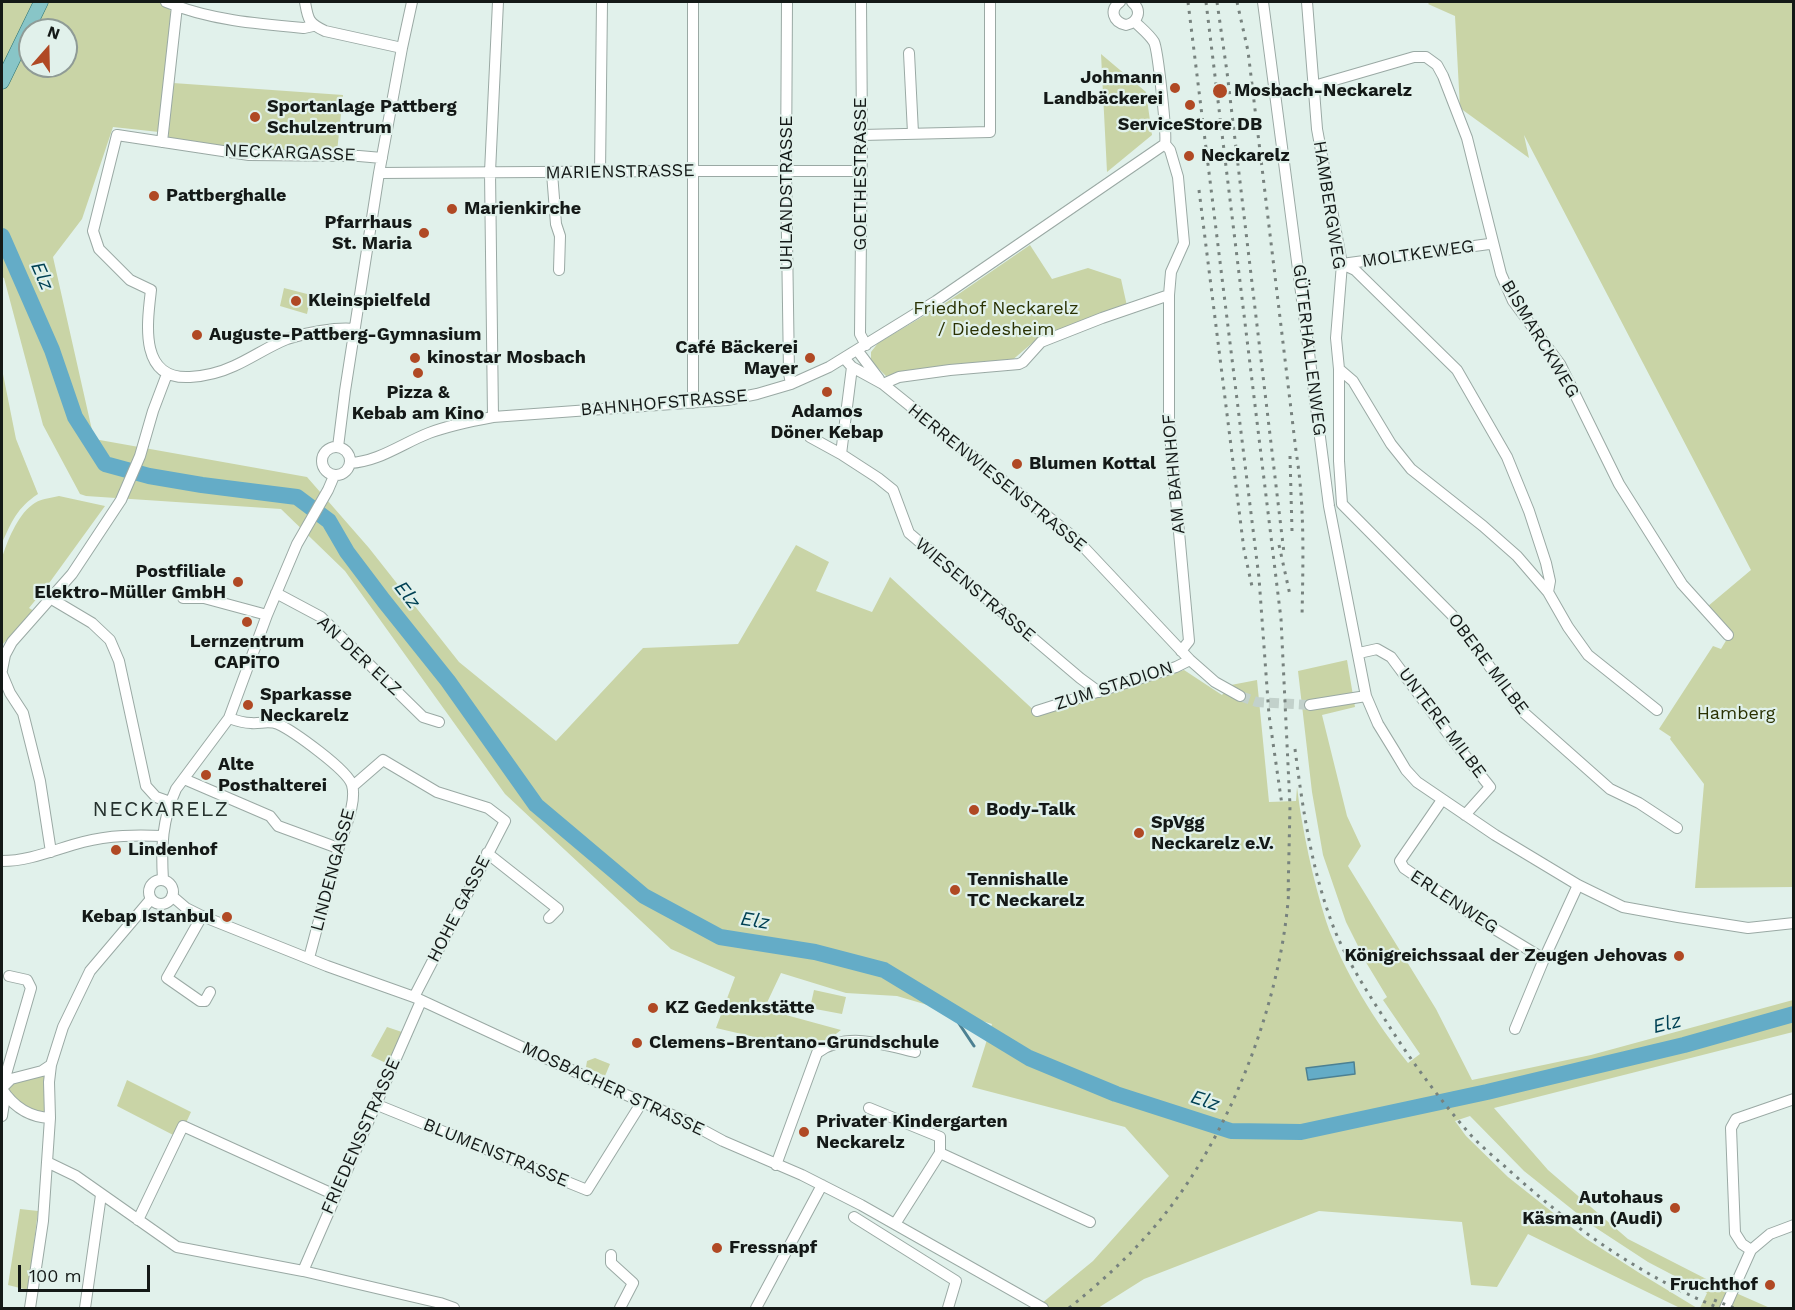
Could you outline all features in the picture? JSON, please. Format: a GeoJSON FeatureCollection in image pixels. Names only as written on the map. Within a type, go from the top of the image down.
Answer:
{"type":"FeatureCollection","features":[{"type":"Feature","properties":{"kind":"main road"},"geometry":{"type":"LineString","coordinates":[[2,82],[41,2]]}},
{"type":"Feature","properties":{"kind":"street"},"geometry":{"type":"LineString","coordinates":[[166,2],[239,22],[304,28],[313,26],[325,31],[402,48]]}},
{"type":"Feature","properties":{"kind":"street"},"geometry":{"type":"LineString","coordinates":[[305,2],[308,18],[313,26]]}},
{"type":"Feature","properties":{"kind":"street"},"geometry":{"type":"LineString","coordinates":[[338,447],[379,173],[412,2]]}},
{"type":"Feature","properties":{"kind":"street"},"geometry":{"type":"LineString","coordinates":[[493,417],[490,172],[498,2]]}},
{"type":"Feature","properties":{"kind":"street"},"geometry":{"type":"LineString","coordinates":[[600,172],[602,2]]}},
{"type":"Feature","properties":{"kind":"street"},"geometry":{"type":"LineString","coordinates":[[693,2],[693,404]]}},
{"type":"Feature","properties":{"kind":"street","name":"UHLANDSTRASSE"},"geometry":{"type":"LineString","coordinates":[[787,2],[786,171],[791,384]]}},
{"type":"Feature","properties":{"kind":"street","name":"GOETHESTRASSE"},"geometry":{"type":"LineString","coordinates":[[861,2],[861,347]]}},
{"type":"Feature","properties":{"kind":"street"},"geometry":{"type":"LineString","coordinates":[[862,135],[990,132],[990,2]]}},
{"type":"Feature","properties":{"kind":"street"},"geometry":{"type":"LineString","coordinates":[[1117,2],[1113,12],[1117,21],[1126,25],[1135,22]]}},
{"type":"Feature","properties":{"kind":"street"},"geometry":{"type":"LineString","coordinates":[[1132,2],[1138,11],[1135,22]]}},
{"type":"Feature","properties":{"kind":"street","name":"GÜTERHALLENWEG"},"geometry":{"type":"LineString","coordinates":[[1263,2],[1329,506],[1366,696]]}},
{"type":"Feature","properties":{"kind":"street","name":"HAMBERGWEG"},"geometry":{"type":"LineString","coordinates":[[1306,2],[1317,129],[1342,264],[1336,338],[1339,369],[1339,461],[1342,504]]}},
{"type":"Feature","properties":{"kind":"street"},"geometry":{"type":"LineString","coordinates":[[162,142],[177,6]]}},
{"type":"Feature","properties":{"kind":"street"},"geometry":{"type":"LineString","coordinates":[[1135,22],[1155,45],[1167,137],[1165,144]]}},
{"type":"Feature","properties":{"kind":"street"},"geometry":{"type":"LineString","coordinates":[[909,53],[912,133]]}},
{"type":"Feature","properties":{"kind":"street","name":"BISMARCKWEG"},"geometry":{"type":"LineString","coordinates":[[1314,86],[1413,57],[1426,57],[1437,65],[1467,138],[1501,274],[1513,301],[1560,364],[1619,484],[1682,585],[1728,635]]}},
{"type":"Feature","properties":{"kind":"street","name":"NECKARGASSE"},"geometry":{"type":"LineString","coordinates":[[167,374],[155,364],[149,342],[148,314],[151,290],[130,280],[99,249],[93,231],[117,135],[249,155],[382,158]]}},
{"type":"Feature","properties":{"kind":"street","name":"AM BAHNHOF"},"geometry":{"type":"LineString","coordinates":[[1165,144],[1170,150],[1178,177],[1184,243],[1171,272],[1169,295],[1169,423],[1189,640],[1181,651]]}},
{"type":"Feature","properties":{"kind":"street","name":"BAHNHOFSTRASSE"},"geometry":{"type":"LineString","coordinates":[[350,463],[363,463],[428,433],[457,424],[493,417],[693,404],[745,397],[791,384],[829,367],[936,301],[1165,144]]}},
{"type":"Feature","properties":{"kind":"street","name":"MARIENSTRASSE"},"geometry":{"type":"LineString","coordinates":[[379,173],[862,171]]}},
{"type":"Feature","properties":{"kind":"street"},"geometry":{"type":"LineString","coordinates":[[552,173],[556,224],[560,236],[559,270]]}},
{"type":"Feature","properties":{"kind":"street","name":"MOLTKEWEG"},"geometry":{"type":"LineString","coordinates":[[1342,264],[1493,242]]}},
{"type":"Feature","properties":{"kind":"street"},"geometry":{"type":"LineString","coordinates":[[1342,264],[1355,270],[1457,370],[1507,457],[1529,511],[1546,563],[1550,581],[1548,592]]}},
{"type":"Feature","properties":{"kind":"street"},"geometry":{"type":"LineString","coordinates":[[883,384],[899,377],[1019,364],[1041,342],[1169,295]]}},
{"type":"Feature","properties":{"kind":"street"},"geometry":{"type":"LineString","coordinates":[[51,852],[40,781],[23,713],[10,693],[2,672],[5,655],[12,642],[72,574],[117,506],[139,459],[167,374],[180,378],[206,376],[233,367],[287,339],[336,328],[354,329]]}},
{"type":"Feature","properties":{"kind":"street","name":"HERRENWIESENSTRASSE"},"geometry":{"type":"LineString","coordinates":[[861,347],[883,384]]}},
{"type":"Feature","properties":{"kind":"street","name":"HERRENWIESENSTRASSE"},"geometry":{"type":"LineString","coordinates":[[843,358],[852,367],[883,384],[1077,540],[1190,660],[1215,682],[1240,696]]}},
{"type":"Feature","properties":{"kind":"street"},"geometry":{"type":"LineString","coordinates":[[841,454],[852,367]]}},
{"type":"Feature","properties":{"kind":"street"},"geometry":{"type":"LineString","coordinates":[[1339,369],[1353,381],[1391,444],[1411,469],[1517,556],[1548,592],[1568,627],[1588,655],[1657,710]]}},
{"type":"Feature","properties":{"kind":"street","name":"WIESENSTRASSE"},"geometry":{"type":"LineString","coordinates":[[810,437],[841,454],[893,490],[909,533],[1099,692]]}},
{"type":"Feature","properties":{"kind":"street"},"geometry":{"type":"LineString","coordinates":[[338,447],[348,454],[350,463],[346,471],[333,476],[325,471],[321,460],[324,453],[338,447]]}},
{"type":"Feature","properties":{"kind":"street"},"geometry":{"type":"LineString","coordinates":[[163,880],[163,836],[170,802],[176,789],[229,718],[267,615],[297,544],[328,490],[333,476]]}},
{"type":"Feature","properties":{"kind":"street"},"geometry":{"type":"LineString","coordinates":[[1329,506],[1342,504]]}},
{"type":"Feature","properties":{"kind":"street","name":"OBERE MILBE"},"geometry":{"type":"LineString","coordinates":[[1342,504],[1452,615],[1522,711],[1610,789],[1639,803],[1677,828]]}},
{"type":"Feature","properties":{"kind":"street","name":"AN DER ELZ"},"geometry":{"type":"LineString","coordinates":[[276,593],[321,617],[423,717],[439,722]]}},
{"type":"Feature","properties":{"kind":"street"},"geometry":{"type":"LineString","coordinates":[[51,597],[92,623],[110,640],[119,661],[127,693],[146,786],[156,797],[170,802]]}},
{"type":"Feature","properties":{"kind":"street"},"geometry":{"type":"LineString","coordinates":[[183,598],[204,598],[267,615]]}},
{"type":"Feature","properties":{"kind":"street","name":"UNTERE MILBE"},"geometry":{"type":"LineString","coordinates":[[1359,653],[1377,649],[1391,657],[1490,787],[1465,815]]}},
{"type":"Feature","properties":{"kind":"street","name":"ZUM STADION"},"geometry":{"type":"LineString","coordinates":[[1037,711],[1176,667],[1190,660]]}},
{"type":"Feature","properties":{"kind":"street"},"geometry":{"type":"LineString","coordinates":[[1310,705],[1366,696],[1378,724],[1406,770],[1417,782],[1536,861],[1623,907],[1748,928],[1794,923]]}},
{"type":"Feature","properties":{"kind":"street","name":"LINDENGASSE"},"geometry":{"type":"LineString","coordinates":[[229,718],[241,723],[278,724],[321,752],[348,777],[352,786],[352,806],[338,848],[309,958]]}},
{"type":"Feature","properties":{"kind":"street","name":"HOHE GASSE"},"geometry":{"type":"LineString","coordinates":[[352,786],[383,760],[437,792],[488,807],[505,821],[417,999]]}},
{"type":"Feature","properties":{"kind":"street"},"geometry":{"type":"LineString","coordinates":[[184,779],[270,816],[278,826],[338,848]]}},
{"type":"Feature","properties":{"kind":"street","name":"ERLENWEG"},"geometry":{"type":"LineString","coordinates":[[1442,800],[1400,861],[1404,868],[1544,959]]}},
{"type":"Feature","properties":{"kind":"street"},"geometry":{"type":"LineString","coordinates":[[2,861],[13,861],[51,852],[84,841],[127,835],[163,836]]}},
{"type":"Feature","properties":{"kind":"street"},"geometry":{"type":"LineString","coordinates":[[488,853],[558,909],[549,918]]}},
{"type":"Feature","properties":{"kind":"street"},"geometry":{"type":"LineString","coordinates":[[163,880],[171,886],[172,896],[163,904],[159,904],[151,899],[150,886],[163,880]]}},
{"type":"Feature","properties":{"kind":"street"},"geometry":{"type":"LineString","coordinates":[[1515,1029],[1578,885]]}},
{"type":"Feature","properties":{"kind":"street","name":"MOSBACHER STRASSE"},"geometry":{"type":"LineString","coordinates":[[172,896],[186,908],[202,916],[417,999],[687,1121],[723,1141],[822,1185],[1043,1308]]}},
{"type":"Feature","properties":{"kind":"street"},"geometry":{"type":"LineString","coordinates":[[30,1308],[44,1221],[51,1065],[63,1027],[90,971],[151,899]]}},
{"type":"Feature","properties":{"kind":"street"},"geometry":{"type":"LineString","coordinates":[[202,916],[167,978],[200,1001],[205,1000],[210,992]]}},
{"type":"Feature","properties":{"kind":"street"},"geometry":{"type":"LineString","coordinates":[[2,1116],[4,1103],[2,1089],[31,988],[27,980],[9,975]]}},
{"type":"Feature","properties":{"kind":"street","name":"FRIEDENSSTRASSE"},"geometry":{"type":"LineString","coordinates":[[303,1271],[375,1104],[417,999]]}},
{"type":"Feature","properties":{"kind":"street"},"geometry":{"type":"LineString","coordinates":[[776,1165],[817,1053],[826,1046],[838,1042],[863,1040],[915,1052]]}},
{"type":"Feature","properties":{"kind":"street"},"geometry":{"type":"LineString","coordinates":[[2,1089],[11,1079],[42,1071],[51,1065]]}},
{"type":"Feature","properties":{"kind":"street"},"geometry":{"type":"LineString","coordinates":[[2,1089],[12,1101],[32,1116],[50,1118]]}},
{"type":"Feature","properties":{"kind":"street"},"geometry":{"type":"LineString","coordinates":[[1751,1250],[1742,1244],[1735,1233],[1731,1128],[1736,1119],[1794,1099]]}},
{"type":"Feature","properties":{"kind":"street","name":"BLUMENSTRASSE"},"geometry":{"type":"LineString","coordinates":[[375,1104],[587,1190],[642,1102]]}},
{"type":"Feature","properties":{"kind":"street"},"geometry":{"type":"LineString","coordinates":[[869,1108],[940,1137],[940,1153],[895,1224]]}},
{"type":"Feature","properties":{"kind":"street"},"geometry":{"type":"LineString","coordinates":[[138,1220],[183,1126],[335,1195]]}},
{"type":"Feature","properties":{"kind":"street"},"geometry":{"type":"LineString","coordinates":[[940,1153],[1090,1222]]}},
{"type":"Feature","properties":{"kind":"street"},"geometry":{"type":"LineString","coordinates":[[47,1162],[76,1176],[177,1247],[303,1271],[454,1308]]}},
{"type":"Feature","properties":{"kind":"street"},"geometry":{"type":"LineString","coordinates":[[756,1308],[822,1185]]}},
{"type":"Feature","properties":{"kind":"street"},"geometry":{"type":"LineString","coordinates":[[85,1308],[101,1195]]}},
{"type":"Feature","properties":{"kind":"street"},"geometry":{"type":"LineString","coordinates":[[854,1217],[956,1281],[948,1308]]}},
{"type":"Feature","properties":{"kind":"street"},"geometry":{"type":"LineString","coordinates":[[1725,1308],[1751,1250],[1770,1234],[1794,1225]]}},
{"type":"Feature","properties":{"kind":"street"},"geometry":{"type":"LineString","coordinates":[[611,1255],[611,1263],[633,1283],[620,1308]]}},
{"type":"Feature","properties":{"kind":"green space"},"geometry":{"type":"Polygon","coordinates":[[[2,2],[162,2],[171,11],[159,132],[113,127],[82,219],[53,257],[94,439],[307,477],[369,548],[459,662],[556,741],[643,648],[738,644],[796,545],[829,562],[816,591],[872,612],[890,577],[1039,715],[1184,670],[1222,695],[1231,685],[1257,680],[1269,802],[1296,801],[1297,787],[1312,872],[1333,940],[1361,996],[1408,1063],[1420,1054],[1383,1000],[1387,997],[1346,922],[1323,855],[1312,792],[1298,671],[1347,660],[1355,707],[1322,715],[1347,816],[1361,846],[1348,866],[1436,1009],[1472,1080],[1591,1055],[1793,1000],[1793,1032],[1494,1108],[1548,1170],[1628,1239],[1720,1286],[1770,1308],[1700,1308],[1707,1293],[1648,1262],[1593,1226],[1524,1171],[1470,1116],[1455,1121],[1466,1136],[1508,1177],[1585,1238],[1697,1308],[1680,1308],[1528,1234],[1497,1287],[1471,1285],[1462,1222],[1319,1211],[1144,1279],[1098,1308],[1036,1308],[1093,1261],[1169,1176],[1125,1127],[972,1087],[992,1024],[897,996],[846,993],[781,973],[764,1009],[841,1030],[814,1051],[716,1028],[735,977],[671,949],[505,794],[345,571],[281,509],[80,494],[43,425],[2,277],[2,2]]]}},
{"type":"Feature","properties":{"kind":"green space","name":"Hamberg"},"geometry":{"type":"Polygon","coordinates":[[[1430,2],[1793,2],[1793,887],[1695,888],[1704,784],[1670,739],[1671,737],[1659,729],[1713,646],[1721,649],[1727,639],[1701,612],[1751,570],[1524,135],[1529,158],[1460,108],[1455,16],[1428,4],[1430,2]]]}},
{"type":"Feature","properties":{"kind":"green space"},"geometry":{"type":"Polygon","coordinates":[[[1101,54],[1146,92],[1152,135],[1107,172],[1101,54]]]}},
{"type":"Feature","properties":{"kind":"green space","name":"Sportanlage Pattberg Schulzentrum"},"geometry":{"type":"Polygon","coordinates":[[[173,83],[343,95],[337,152],[249,152],[168,140],[173,83]]]}},
{"type":"Feature","properties":{"kind":"green space","name":"Friedhof Neckarelz / Diedesheim"},"geometry":{"type":"Polygon","coordinates":[[[1030,245],[1052,279],[1088,268],[1121,279],[1127,306],[1037,339],[1010,362],[935,368],[886,376],[871,361],[871,352],[878,343],[944,304],[1030,245]]]}},
{"type":"Feature","properties":{"kind":"green space","name":"Kleinspielfeld"},"geometry":{"type":"Polygon","coordinates":[[[284,288],[311,295],[307,314],[280,306],[284,288]]]}},
{"type":"Feature","properties":{"kind":"green space"},"geometry":{"type":"Polygon","coordinates":[[[2,369],[16,439],[38,494],[20,510],[2,543],[2,369]]]}},
{"type":"Feature","properties":{"kind":"green space"},"geometry":{"type":"Polygon","coordinates":[[[59,496],[105,506],[29,608],[34,611],[2,645],[2,558],[17,522],[27,510],[38,501],[59,496]]]}},
{"type":"Feature","properties":{"kind":"green space"},"geometry":{"type":"Polygon","coordinates":[[[814,990],[846,997],[842,1014],[810,1008],[814,990]]]}},
{"type":"Feature","properties":{"kind":"green space"},"geometry":{"type":"Polygon","coordinates":[[[387,1027],[402,1032],[388,1064],[371,1056],[387,1027]]]}},
{"type":"Feature","properties":{"kind":"green space"},"geometry":{"type":"Polygon","coordinates":[[[595,1058],[610,1064],[605,1076],[586,1067],[587,1061],[595,1058]]]}},
{"type":"Feature","properties":{"kind":"green space"},"geometry":{"type":"Polygon","coordinates":[[[51,1065],[50,1118],[5,1095],[11,1079],[51,1065]]]}},
{"type":"Feature","properties":{"kind":"green space"},"geometry":{"type":"Polygon","coordinates":[[[127,1080],[191,1112],[179,1138],[117,1106],[127,1080]]]}},
{"type":"Feature","properties":{"kind":"green space"},"geometry":{"type":"Polygon","coordinates":[[[20,1209],[38,1211],[28,1290],[8,1285],[20,1209]]]}},
{"type":"Feature","properties":{"kind":"water"},"geometry":{"type":"Polygon","coordinates":[[[1354,1062],[1355,1074],[1308,1080],[1306,1068],[1354,1062]]]}},
{"type":"Feature","properties":{"kind":"waterway","name":"Elz"},"geometry":{"type":"LineString","coordinates":[[2,236],[52,350],[75,417],[105,464],[149,476],[297,497],[329,521],[347,552],[448,681],[536,805],[644,896],[720,937],[815,952],[884,970],[1029,1058],[1116,1094],[1231,1131],[1301,1132],[1487,1092],[1684,1045],[1794,1014]]}},
{"type":"Feature","properties":{"kind":"waterway"},"geometry":{"type":"LineString","coordinates":[[950,1010],[974,1046]]}},
{"type":"Feature","properties":{"kind":"tunnel"},"geometry":{"type":"LineString","coordinates":[[1240,696],[1257,702],[1310,705]]}},
{"type":"Feature","properties":{"kind":"railway"},"geometry":{"type":"LineString","coordinates":[[1188,2],[1259,578],[1269,715],[1282,805]]}},
{"type":"Feature","properties":{"kind":"railway"},"geometry":{"type":"LineString","coordinates":[[1206,2],[1281,619],[1290,806],[1288,896]]}},
{"type":"Feature","properties":{"kind":"railway"},"geometry":{"type":"LineString","coordinates":[[1217,2],[1284,553]]}},
{"type":"Feature","properties":{"kind":"railway"},"geometry":{"type":"LineString","coordinates":[[1237,2],[1248,51],[1299,472],[1303,534],[1302,618]]}},
{"type":"Feature","properties":{"kind":"railway"},"geometry":{"type":"LineString","coordinates":[[1199,190],[1244,550],[1253,591]]}},
{"type":"Feature","properties":{"kind":"railway"},"geometry":{"type":"LineString","coordinates":[[1290,456],[1292,531]]}},
{"type":"Feature","properties":{"kind":"railway"},"geometry":{"type":"LineString","coordinates":[[1279,545],[1290,595]]}},
{"type":"Feature","properties":{"kind":"railway"},"geometry":{"type":"LineString","coordinates":[[1295,749],[1314,864],[1335,931],[1351,965],[1403,1048],[1434,1091],[1478,1142],[1535,1193],[1583,1231],[1635,1266],[1719,1308]]}},
{"type":"Feature","properties":{"kind":"railway"},"geometry":{"type":"LineString","coordinates":[[1069,1308],[1113,1270],[1153,1228],[1177,1198],[1219,1129],[1238,1090],[1267,1009],[1278,968],[1289,888]]}},
{"type":"Feature","properties":{"kind":"railway"},"geometry":{"type":"LineString","coordinates":[[1714,1300],[1734,1308]]}},
{"type":"Feature","properties":{"kind":"place","name":"Johmann Landbäckerei"},"geometry":{"type":"Point","coordinates":[1175,88]}},
{"type":"Feature","properties":{"kind":"place","name":"Mosbach-Neckarelz"},"geometry":{"type":"Point","coordinates":[1220,91]}},
{"type":"Feature","properties":{"kind":"place","name":"ServiceStore DB"},"geometry":{"type":"Point","coordinates":[1190,105]}},
{"type":"Feature","properties":{"kind":"place","name":"Sportanlage Pattberg Schulzentrum"},"geometry":{"type":"Point","coordinates":[255,117]}},
{"type":"Feature","properties":{"kind":"place","name":"Neckarelz"},"geometry":{"type":"Point","coordinates":[1189,156]}},
{"type":"Feature","properties":{"kind":"place","name":"Pattberghalle"},"geometry":{"type":"Point","coordinates":[154,196]}},
{"type":"Feature","properties":{"kind":"place","name":"Marienkirche"},"geometry":{"type":"Point","coordinates":[452,209]}},
{"type":"Feature","properties":{"kind":"place","name":"Pfarrhaus St. Maria"},"geometry":{"type":"Point","coordinates":[424,233]}},
{"type":"Feature","properties":{"kind":"place","name":"Kleinspielfeld"},"geometry":{"type":"Point","coordinates":[296,301]}},
{"type":"Feature","properties":{"kind":"place","name":"Auguste-Pattberg-Gymnasium"},"geometry":{"type":"Point","coordinates":[197,335]}},
{"type":"Feature","properties":{"kind":"place","name":"kinostar Mosbach"},"geometry":{"type":"Point","coordinates":[415,358]}},
{"type":"Feature","properties":{"kind":"place","name":"Café Bäckerei Mayer"},"geometry":{"type":"Point","coordinates":[810,358]}},
{"type":"Feature","properties":{"kind":"place","name":"Pizza & Kebab am Kino"},"geometry":{"type":"Point","coordinates":[418,373]}},
{"type":"Feature","properties":{"kind":"place","name":"Adamos Döner Kebap"},"geometry":{"type":"Point","coordinates":[827,392]}},
{"type":"Feature","properties":{"kind":"place","name":"Blumen Kottal"},"geometry":{"type":"Point","coordinates":[1017,464]}},
{"type":"Feature","properties":{"kind":"place","name":"Postfiliale Elektro-Müller GmbH"},"geometry":{"type":"Point","coordinates":[238,582]}},
{"type":"Feature","properties":{"kind":"place","name":"Lernzentrum CAPiTO"},"geometry":{"type":"Point","coordinates":[247,622]}},
{"type":"Feature","properties":{"kind":"place","name":"Sparkasse Neckarelz"},"geometry":{"type":"Point","coordinates":[248,705]}},
{"type":"Feature","properties":{"kind":"place","name":"Alte Posthalterei"},"geometry":{"type":"Point","coordinates":[206,775]}},
{"type":"Feature","properties":{"kind":"place","name":"Body-Talk"},"geometry":{"type":"Point","coordinates":[974,810]}},
{"type":"Feature","properties":{"kind":"place","name":"SpVgg Neckarelz e.V."},"geometry":{"type":"Point","coordinates":[1139,833]}},
{"type":"Feature","properties":{"kind":"place","name":"Lindenhof"},"geometry":{"type":"Point","coordinates":[116,850]}},
{"type":"Feature","properties":{"kind":"place","name":"Tennishalle TC Neckarelz"},"geometry":{"type":"Point","coordinates":[955,890]}},
{"type":"Feature","properties":{"kind":"place","name":"Kebap Istanbul"},"geometry":{"type":"Point","coordinates":[227,917]}},
{"type":"Feature","properties":{"kind":"place","name":"Königreichssaal der Zeugen Jehovas"},"geometry":{"type":"Point","coordinates":[1679,956]}},
{"type":"Feature","properties":{"kind":"place","name":"KZ Gedenkstätte"},"geometry":{"type":"Point","coordinates":[653,1008]}},
{"type":"Feature","properties":{"kind":"place","name":"Clemens-Brentano-Grundschule"},"geometry":{"type":"Point","coordinates":[637,1043]}},
{"type":"Feature","properties":{"kind":"place","name":"Privater Kindergarten Neckarelz"},"geometry":{"type":"Point","coordinates":[804,1132]}},
{"type":"Feature","properties":{"kind":"place","name":"Autohaus Käsmann (Audi)"},"geometry":{"type":"Point","coordinates":[1675,1208]}},
{"type":"Feature","properties":{"kind":"place","name":"Fressnapf"},"geometry":{"type":"Point","coordinates":[717,1248]}},
{"type":"Feature","properties":{"kind":"place","name":"Fruchthof"},"geometry":{"type":"Point","coordinates":[1770,1285]}},
{"type":"Feature","properties":{"kind":"district","name":"NECKARELZ"},"geometry":{"type":"Point","coordinates":[161,810]}}]}
